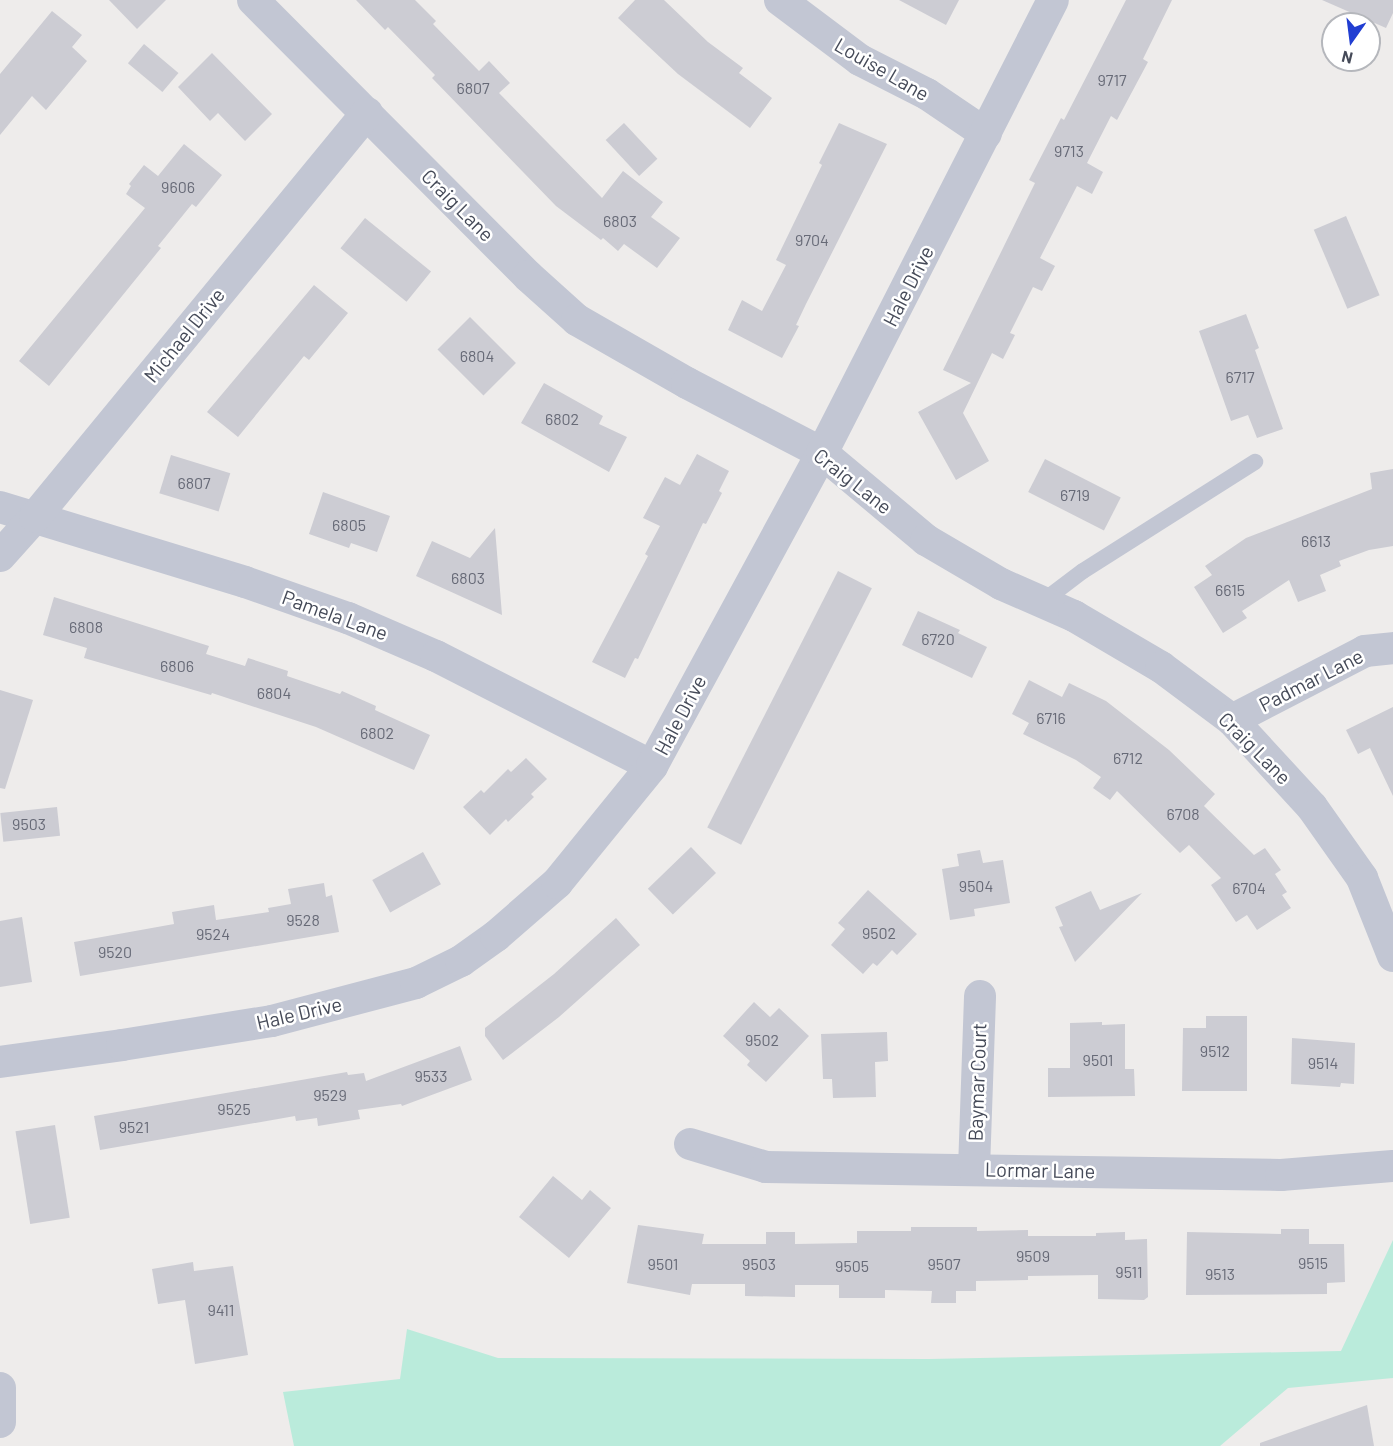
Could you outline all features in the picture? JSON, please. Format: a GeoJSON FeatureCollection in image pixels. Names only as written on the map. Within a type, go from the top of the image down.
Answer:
{"type":"FeatureCollection","features":[{"type":"Feature","properties":{"kind":"street","name":"Craig Lane"},"geometry":{"type":"LineString","coordinates":[[253,0],[528,276],[577,320],[687,383],[822,453],[926,540],[1001,584],[1074,616],[1161,667],[1232,720],[1312,807],[1362,878],[1393,956]]}},
{"type":"Feature","properties":{"kind":"street","name":"Louise Lane"},"geometry":{"type":"LineString","coordinates":[[780,0],[860,60],[927,94],[986,134]]}},
{"type":"Feature","properties":{"kind":"street","name":"Hale Drive"},"geometry":{"type":"LineString","coordinates":[[0,1062],[122,1046],[272,1021],[416,983],[470,955],[557,883],[652,766],[822,453],[1053,0]]}},
{"type":"Feature","properties":{"kind":"street","name":"Michael Drive"},"geometry":{"type":"LineString","coordinates":[[0,556],[35,517],[367,113]]}},
{"type":"Feature","properties":{"kind":"street","name":"Pamela Lane"},"geometry":{"type":"LineString","coordinates":[[0,507],[245,582],[376,629],[436,656],[652,766]]}},
{"type":"Feature","properties":{"kind":"street","name":"Padmar Lane"},"geometry":{"type":"LineString","coordinates":[[1232,720],[1365,651],[1393,648]]}},
{"type":"Feature","properties":{"kind":"street","name":"Baymar Court"},"geometry":{"type":"LineString","coordinates":[[974,1169],[980,996]]}},
{"type":"Feature","properties":{"kind":"street","name":"Lormar Lane"},"geometry":{"type":"LineString","coordinates":[[690,1144],[766,1167],[1281,1176],[1393,1166]]}},
{"type":"Feature","properties":{"kind":"street"},"geometry":{"type":"LineString","coordinates":[[0,1388],[0,1422]]}},
{"type":"Feature","properties":{"kind":"lane"},"geometry":{"type":"LineString","coordinates":[[1042,602],[1083,571],[1255,462]]}},
{"type":"Feature","properties":{"kind":"green space"},"geometry":{"type":"Polygon","coordinates":[[[1393,1240],[1393,1378],[1288,1388],[1220,1446],[294,1446],[283,1392],[400,1379],[407,1329],[498,1358],[929,1359],[1341,1351],[1393,1240]]]}},
{"type":"Feature","properties":{"kind":"building"},"geometry":{"type":"Polygon","coordinates":[[[109,0],[166,0],[137,29],[109,0]]]}},
{"type":"Feature","properties":{"kind":"building"},"geometry":{"type":"Polygon","coordinates":[[[356,0],[415,0],[436,21],[433,24],[479,71],[489,61],[510,83],[499,93],[602,198],[623,171],[663,202],[651,217],[680,238],[657,268],[624,244],[618,251],[556,206],[432,78],[435,75],[388,27],[385,30],[356,0]]]}},
{"type":"Feature","properties":{"kind":"building"},"geometry":{"type":"Polygon","coordinates":[[[635,0],[664,0],[708,42],[743,68],[739,73],[772,98],[750,128],[678,74],[618,18],[635,0]]]}},
{"type":"Feature","properties":{"kind":"building"},"geometry":{"type":"Polygon","coordinates":[[[899,0],[959,0],[946,25],[899,0]]]}},
{"type":"Feature","properties":{"kind":"building"},"geometry":{"type":"Polygon","coordinates":[[[1126,0],[1172,0],[1143,59],[1148,62],[1117,120],[1111,116],[1087,163],[1103,172],[1092,194],[1077,186],[1040,258],[1055,266],[1042,291],[1033,287],[1010,333],[1015,335],[1003,359],[992,353],[963,413],[989,461],[956,480],[918,412],[971,383],[943,370],[1035,183],[1029,180],[1061,118],[1064,120],[1126,0]]]}},
{"type":"Feature","properties":{"kind":"building"},"geometry":{"type":"Polygon","coordinates":[[[1322,0],[1393,0],[1393,13],[1386,28],[1381,26],[1381,12],[1349,12],[1322,0]]]}},
{"type":"Feature","properties":{"kind":"building"},"geometry":{"type":"Polygon","coordinates":[[[52,11],[82,35],[72,47],[87,61],[46,110],[32,96],[0,135],[0,74],[52,11]]]}},
{"type":"Feature","properties":{"kind":"building"},"geometry":{"type":"Polygon","coordinates":[[[144,44],[178,73],[162,92],[128,63],[144,44]]]}},
{"type":"Feature","properties":{"kind":"building"},"geometry":{"type":"Polygon","coordinates":[[[212,53],[272,114],[245,141],[218,113],[210,121],[178,87],[212,53]]]}},
{"type":"Feature","properties":{"kind":"building"},"geometry":{"type":"Polygon","coordinates":[[[624,123],[657,159],[639,176],[606,140],[624,123]]]}},
{"type":"Feature","properties":{"kind":"building"},"geometry":{"type":"Polygon","coordinates":[[[839,123],[887,144],[806,304],[796,325],[799,326],[782,358],[728,330],[742,300],[762,311],[786,265],[776,260],[822,165],[819,163],[839,123]]]}},
{"type":"Feature","properties":{"kind":"building"},"geometry":{"type":"Polygon","coordinates":[[[184,144],[222,175],[196,207],[192,204],[158,246],[161,248],[49,386],[19,361],[145,208],[126,194],[131,186],[129,184],[144,165],[158,176],[184,144]]]}},
{"type":"Feature","properties":{"kind":"building"},"geometry":{"type":"Polygon","coordinates":[[[1346,216],[1380,295],[1347,309],[1314,230],[1346,216]]]}},
{"type":"Feature","properties":{"kind":"building"},"geometry":{"type":"Polygon","coordinates":[[[365,218],[431,271],[407,302],[340,248],[365,218]]]}},
{"type":"Feature","properties":{"kind":"building"},"geometry":{"type":"Polygon","coordinates":[[[314,285],[348,313],[309,360],[304,356],[238,437],[207,412],[314,285]]]}},
{"type":"Feature","properties":{"kind":"building"},"geometry":{"type":"Polygon","coordinates":[[[1246,314],[1259,348],[1255,350],[1283,429],[1257,438],[1248,415],[1231,421],[1199,331],[1246,314]]]}},
{"type":"Feature","properties":{"kind":"building"},"geometry":{"type":"Polygon","coordinates":[[[470,317],[516,363],[483,395],[437,350],[470,317]]]}},
{"type":"Feature","properties":{"kind":"building"},"geometry":{"type":"Polygon","coordinates":[[[544,383],[603,416],[599,424],[627,437],[609,472],[521,423],[544,383]]]}},
{"type":"Feature","properties":{"kind":"building"},"geometry":{"type":"Polygon","coordinates":[[[697,454],[729,471],[719,491],[722,493],[706,524],[703,523],[638,659],[635,658],[625,678],[592,662],[648,556],[645,554],[660,526],[643,518],[665,477],[680,485],[697,454]]]}},
{"type":"Feature","properties":{"kind":"building"},"geometry":{"type":"Polygon","coordinates":[[[171,455],[230,473],[219,511],[159,493],[171,455]]]}},
{"type":"Feature","properties":{"kind":"building"},"geometry":{"type":"Polygon","coordinates":[[[1045,459],[1121,498],[1104,531],[1028,492],[1045,459]]]}},
{"type":"Feature","properties":{"kind":"building"},"geometry":{"type":"Polygon","coordinates":[[[1393,469],[1393,546],[1369,550],[1339,561],[1341,566],[1320,575],[1326,591],[1298,602],[1289,580],[1242,611],[1247,618],[1223,633],[1194,587],[1212,575],[1205,566],[1246,538],[1372,489],[1370,473],[1393,469]]]}},
{"type":"Feature","properties":{"kind":"building"},"geometry":{"type":"Polygon","coordinates":[[[323,492],[390,516],[377,552],[351,543],[349,548],[309,534],[323,492]]]}},
{"type":"Feature","properties":{"kind":"building"},"geometry":{"type":"Polygon","coordinates":[[[495,528],[502,615],[416,576],[432,541],[470,558],[495,528]]]}},
{"type":"Feature","properties":{"kind":"building"},"geometry":{"type":"Polygon","coordinates":[[[838,571],[872,588],[741,845],[707,828],[838,571]]]}},
{"type":"Feature","properties":{"kind":"building"},"geometry":{"type":"Polygon","coordinates":[[[54,597],[209,646],[206,654],[245,666],[248,658],[288,671],[287,676],[340,694],[342,691],[376,706],[375,710],[430,735],[414,770],[316,727],[212,693],[211,695],[84,658],[87,648],[43,635],[54,597]]]}},
{"type":"Feature","properties":{"kind":"building"},"geometry":{"type":"Polygon","coordinates":[[[918,611],[960,630],[958,633],[987,647],[972,678],[902,645],[918,611]]]}},
{"type":"Feature","properties":{"kind":"building"},"geometry":{"type":"Polygon","coordinates":[[[1029,680],[1062,697],[1069,683],[1106,701],[1169,750],[1215,794],[1204,806],[1254,855],[1265,848],[1281,870],[1275,874],[1287,892],[1282,895],[1291,908],[1257,930],[1247,915],[1236,922],[1211,885],[1221,878],[1189,845],[1180,853],[1117,791],[1110,800],[1093,788],[1101,777],[1076,760],[1023,734],[1029,723],[1012,714],[1029,680]]]}},
{"type":"Feature","properties":{"kind":"building"},"geometry":{"type":"Polygon","coordinates":[[[0,690],[33,700],[5,789],[0,788],[0,690]]]}},
{"type":"Feature","properties":{"kind":"building"},"geometry":{"type":"Polygon","coordinates":[[[1393,707],[1393,796],[1370,748],[1358,754],[1346,730],[1393,707]]]}},
{"type":"Feature","properties":{"kind":"building"},"geometry":{"type":"Polygon","coordinates":[[[526,758],[547,779],[531,794],[534,797],[508,822],[506,819],[490,835],[463,807],[481,790],[484,793],[508,769],[511,772],[526,758]]]}},
{"type":"Feature","properties":{"kind":"building"},"geometry":{"type":"Polygon","coordinates":[[[57,807],[60,836],[3,842],[0,813],[57,807]]]}},
{"type":"Feature","properties":{"kind":"building"},"geometry":{"type":"Polygon","coordinates":[[[691,847],[716,873],[673,915],[648,889],[691,847]]]}},
{"type":"Feature","properties":{"kind":"building"},"geometry":{"type":"Polygon","coordinates":[[[980,850],[983,863],[1003,860],[1010,903],[974,909],[975,916],[950,920],[942,869],[959,866],[957,854],[980,850]]]}},
{"type":"Feature","properties":{"kind":"building"},"geometry":{"type":"Polygon","coordinates":[[[423,852],[441,884],[390,912],[372,880],[423,852]]]}},
{"type":"Feature","properties":{"kind":"building"},"geometry":{"type":"Polygon","coordinates":[[[324,883],[326,897],[332,895],[339,932],[80,976],[74,942],[174,924],[172,912],[214,905],[216,920],[269,912],[268,908],[291,904],[288,889],[324,883]]]}},
{"type":"Feature","properties":{"kind":"building"},"geometry":{"type":"Polygon","coordinates":[[[868,890],[917,934],[897,955],[892,950],[877,966],[873,963],[863,974],[831,945],[845,929],[838,923],[868,890]]]}},
{"type":"Feature","properties":{"kind":"building"},"geometry":{"type":"Polygon","coordinates":[[[1091,891],[1100,910],[1142,893],[1075,962],[1059,927],[1063,926],[1055,907],[1091,891]]]}},
{"type":"Feature","properties":{"kind":"building"},"geometry":{"type":"Polygon","coordinates":[[[22,917],[32,982],[0,987],[0,921],[22,917]]]}},
{"type":"Feature","properties":{"kind":"building"},"geometry":{"type":"Polygon","coordinates":[[[616,918],[640,945],[559,1017],[503,1060],[485,1036],[485,1028],[554,974],[616,918]]]}},
{"type":"Feature","properties":{"kind":"building"},"geometry":{"type":"Polygon","coordinates":[[[754,1002],[770,1017],[779,1008],[809,1036],[766,1082],[747,1065],[750,1061],[723,1036],[754,1002]]]}},
{"type":"Feature","properties":{"kind":"building"},"geometry":{"type":"Polygon","coordinates":[[[1206,1016],[1247,1016],[1247,1091],[1182,1091],[1183,1028],[1206,1028],[1206,1016]]]}},
{"type":"Feature","properties":{"kind":"building"},"geometry":{"type":"Polygon","coordinates":[[[1102,1022],[1102,1025],[1125,1024],[1125,1069],[1134,1069],[1135,1096],[1048,1097],[1048,1068],[1070,1068],[1070,1023],[1102,1022]]]}},
{"type":"Feature","properties":{"kind":"building"},"geometry":{"type":"Polygon","coordinates":[[[887,1032],[888,1061],[875,1062],[876,1097],[833,1098],[832,1079],[823,1079],[821,1034],[887,1032]]]}},
{"type":"Feature","properties":{"kind":"building"},"geometry":{"type":"Polygon","coordinates":[[[1292,1038],[1355,1043],[1354,1084],[1341,1083],[1340,1087],[1291,1084],[1292,1038]]]}},
{"type":"Feature","properties":{"kind":"building"},"geometry":{"type":"Polygon","coordinates":[[[460,1046],[472,1080],[402,1106],[401,1104],[358,1110],[360,1119],[318,1126],[317,1118],[296,1121],[295,1116],[100,1150],[94,1116],[347,1072],[348,1075],[364,1073],[366,1081],[460,1046]]]}},
{"type":"Feature","properties":{"kind":"building"},"geometry":{"type":"Polygon","coordinates":[[[55,1125],[70,1218],[30,1224],[15,1131],[55,1125]]]}},
{"type":"Feature","properties":{"kind":"building"},"geometry":{"type":"Polygon","coordinates":[[[553,1176],[582,1200],[590,1190],[611,1208],[569,1258],[519,1217],[553,1176]]]}},
{"type":"Feature","properties":{"kind":"building"},"geometry":{"type":"Polygon","coordinates":[[[638,1225],[704,1234],[702,1244],[766,1244],[766,1232],[795,1232],[795,1244],[857,1243],[857,1231],[911,1231],[911,1227],[977,1227],[977,1231],[1028,1230],[1028,1236],[1096,1236],[1096,1233],[1125,1232],[1125,1240],[1147,1239],[1148,1297],[1144,1300],[1098,1299],[1098,1275],[1028,1276],[1028,1280],[976,1281],[976,1291],[956,1291],[956,1303],[931,1303],[932,1291],[885,1290],[885,1298],[839,1298],[839,1285],[795,1285],[795,1297],[745,1296],[745,1284],[692,1284],[690,1295],[627,1283],[638,1225]]]}},
{"type":"Feature","properties":{"kind":"building"},"geometry":{"type":"Polygon","coordinates":[[[1281,1229],[1309,1229],[1309,1244],[1344,1244],[1345,1282],[1327,1283],[1327,1294],[1186,1295],[1187,1232],[1281,1234],[1281,1229]]]}},
{"type":"Feature","properties":{"kind":"building"},"geometry":{"type":"Polygon","coordinates":[[[193,1262],[194,1271],[233,1266],[248,1355],[195,1364],[185,1300],[158,1304],[152,1269],[193,1262]]]}},
{"type":"Feature","properties":{"kind":"building"},"geometry":{"type":"Polygon","coordinates":[[[1367,1405],[1374,1446],[1260,1446],[1260,1443],[1367,1405]]]}}]}
